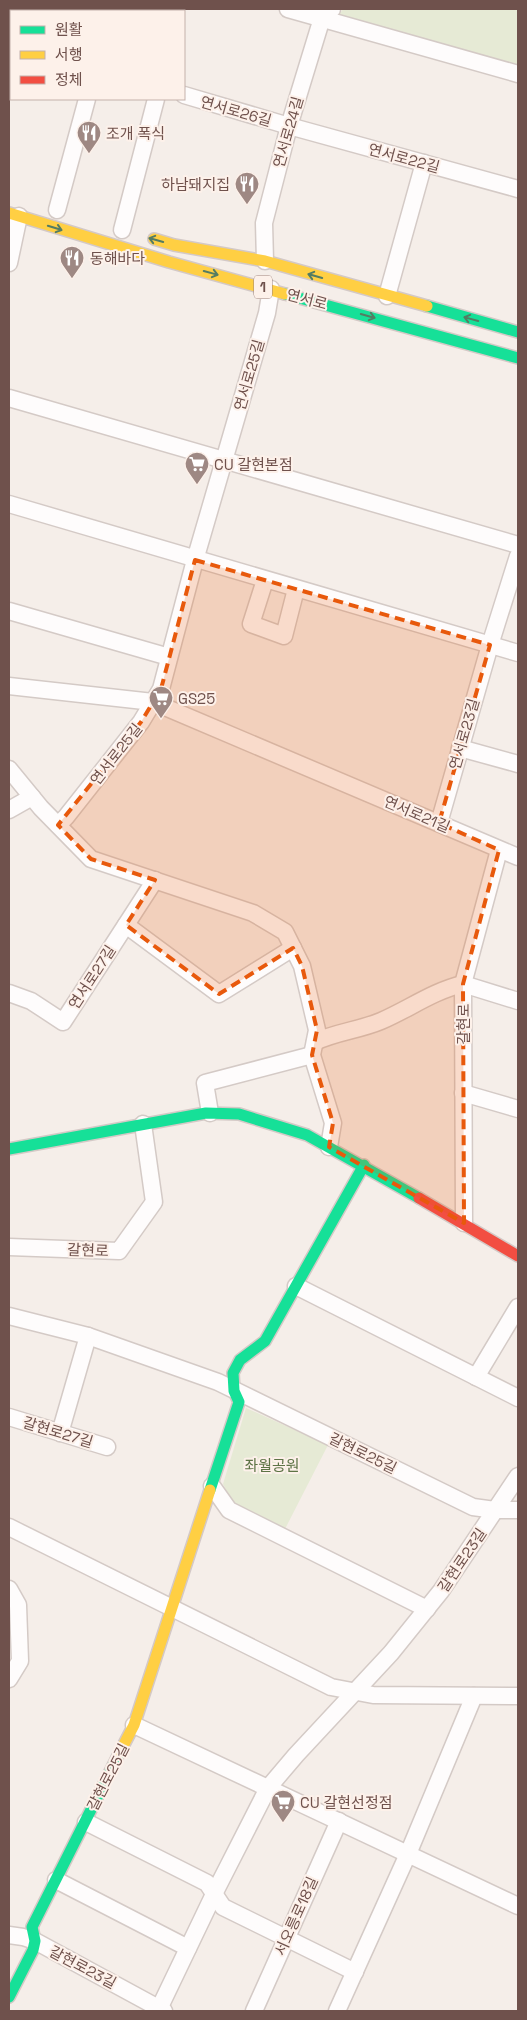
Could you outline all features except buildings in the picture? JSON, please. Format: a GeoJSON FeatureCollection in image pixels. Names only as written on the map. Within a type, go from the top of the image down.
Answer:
{"type":"FeatureCollection","features":[{"type":"Feature","properties":{"kind":"main road","name":"연서로"},"geometry":{"type":"LineString","coordinates":[[14,215],[161,259],[518,358]]}},
{"type":"Feature","properties":{"kind":"main road","name":"연서로"},"geometry":{"type":"LineString","coordinates":[[125,231],[174,245],[265,261],[518,332]]}},
{"type":"Feature","properties":{"kind":"main road"},"geometry":{"type":"LineString","coordinates":[[9,1149],[210,1113],[239,1114],[307,1135],[329,1146],[518,1256]]}},
{"type":"Feature","properties":{"kind":"main road","name":"갈현로25길"},"geometry":{"type":"LineString","coordinates":[[35,1941],[32,1927],[134,1725],[239,1402],[232,1389],[231,1373],[245,1355],[265,1341],[364,1165]]}},
{"type":"Feature","properties":{"kind":"main road","name":"갈현로23길"},"geometry":{"type":"LineString","coordinates":[[9,1997],[33,1950],[35,1941]]}},
{"type":"Feature","properties":{"kind":"street"},"geometry":{"type":"LineString","coordinates":[[288,9],[327,13],[518,74]]}},
{"type":"Feature","properties":{"kind":"street","name":"연서로24길"},"geometry":{"type":"LineString","coordinates":[[265,261],[264,223],[289,126],[327,13]]}},
{"type":"Feature","properties":{"kind":"street","name":"연서로26길"},"geometry":{"type":"LineString","coordinates":[[185,96],[289,126]]}},
{"type":"Feature","properties":{"kind":"street"},"geometry":{"type":"LineString","coordinates":[[57,210],[87,100]]}},
{"type":"Feature","properties":{"kind":"street","name":"연서로"},"geometry":{"type":"LineString","coordinates":[[125,231],[156,100]]}},
{"type":"Feature","properties":{"kind":"street","name":"연서로22길"},"geometry":{"type":"LineString","coordinates":[[289,126],[518,189]]}},
{"type":"Feature","properties":{"kind":"street"},"geometry":{"type":"LineString","coordinates":[[387,296],[424,163]]}},
{"type":"Feature","properties":{"kind":"street"},"geometry":{"type":"LineString","coordinates":[[9,262],[14,215]]}},
{"type":"Feature","properties":{"kind":"street","name":"연서로25길"},"geometry":{"type":"LineString","coordinates":[[58,825],[66,818],[141,722],[160,689],[195,560],[267,313],[271,289]]}},
{"type":"Feature","properties":{"kind":"street"},"geometry":{"type":"LineString","coordinates":[[9,398],[518,545]]}},
{"type":"Feature","properties":{"kind":"street"},"geometry":{"type":"LineString","coordinates":[[9,504],[518,653]]}},
{"type":"Feature","properties":{"kind":"street","name":"연서로23길"},"geometry":{"type":"LineString","coordinates":[[439,823],[490,644],[518,556]]}},
{"type":"Feature","properties":{"kind":"street"},"geometry":{"type":"LineString","coordinates":[[265,580],[251,624],[284,636],[296,589]]}},
{"type":"Feature","properties":{"kind":"street"},"geometry":{"type":"LineString","coordinates":[[9,611],[169,657]]}},
{"type":"Feature","properties":{"kind":"street"},"geometry":{"type":"LineString","coordinates":[[9,686],[153,702]]}},
{"type":"Feature","properties":{"kind":"street","name":"연서로21길"},"geometry":{"type":"LineString","coordinates":[[153,702],[499,850]]}},
{"type":"Feature","properties":{"kind":"street"},"geometry":{"type":"LineString","coordinates":[[460,748],[518,764]]}},
{"type":"Feature","properties":{"kind":"street"},"geometry":{"type":"LineString","coordinates":[[9,769],[32,797],[91,859],[253,913],[286,932],[302,966],[316,1030],[313,1049],[334,1123],[329,1146]]}},
{"type":"Feature","properties":{"kind":"street"},"geometry":{"type":"LineString","coordinates":[[9,810],[32,797]]}},
{"type":"Feature","properties":{"kind":"street"},"geometry":{"type":"LineString","coordinates":[[518,857],[499,850],[463,984],[518,1000]]}},
{"type":"Feature","properties":{"kind":"street","name":"연서로27길"},"geometry":{"type":"LineString","coordinates":[[9,993],[31,1001],[63,1022],[155,880]]}},
{"type":"Feature","properties":{"kind":"street"},"geometry":{"type":"LineString","coordinates":[[126,925],[219,994],[293,948]]}},
{"type":"Feature","properties":{"kind":"street","name":"갈현로"},"geometry":{"type":"LineString","coordinates":[[210,1113],[205,1083],[313,1049],[331,1034],[379,1022],[446,988],[463,984],[464,1223]]}},
{"type":"Feature","properties":{"kind":"street"},"geometry":{"type":"LineString","coordinates":[[463,1092],[518,1109]]}},
{"type":"Feature","properties":{"kind":"street","name":"갈현로"},"geometry":{"type":"LineString","coordinates":[[9,1247],[119,1251],[154,1202],[143,1124]]}},
{"type":"Feature","properties":{"kind":"street"},"geometry":{"type":"LineString","coordinates":[[296,1286],[518,1398]]}},
{"type":"Feature","properties":{"kind":"street"},"geometry":{"type":"LineString","coordinates":[[476,1377],[518,1307]]}},
{"type":"Feature","properties":{"kind":"street"},"geometry":{"type":"LineString","coordinates":[[9,1316],[88,1336],[60,1433]]}},
{"type":"Feature","properties":{"kind":"street","name":"갈현로25길"},"geometry":{"type":"LineString","coordinates":[[88,1336],[218,1382],[473,1507],[495,1510]]}},
{"type":"Feature","properties":{"kind":"street","name":"갈현로27길"},"geometry":{"type":"LineString","coordinates":[[9,1417],[107,1447]]}},
{"type":"Feature","properties":{"kind":"street","name":"갈현로23길"},"geometry":{"type":"LineString","coordinates":[[35,1941],[160,2010],[215,1892],[268,1788],[296,1755],[391,1653],[427,1609],[518,1476]]}},
{"type":"Feature","properties":{"kind":"street"},"geometry":{"type":"LineString","coordinates":[[212,1486],[229,1510],[427,1609]]}},
{"type":"Feature","properties":{"kind":"street"},"geometry":{"type":"LineString","coordinates":[[495,1510],[518,1510]]}},
{"type":"Feature","properties":{"kind":"street"},"geometry":{"type":"LineString","coordinates":[[9,1527],[331,1687],[374,1695],[518,1696]]}},
{"type":"Feature","properties":{"kind":"street"},"geometry":{"type":"LineString","coordinates":[[9,1589],[18,1605],[20,1661],[9,1679]]}},
{"type":"Feature","properties":{"kind":"street"},"geometry":{"type":"LineString","coordinates":[[337,2011],[408,1854],[474,1696]]}},
{"type":"Feature","properties":{"kind":"street"},"geometry":{"type":"LineString","coordinates":[[134,1725],[518,1906]]}},
{"type":"Feature","properties":{"kind":"street","name":"서오릉로18길"},"geometry":{"type":"LineString","coordinates":[[254,2011],[339,1821]]}},
{"type":"Feature","properties":{"kind":"street"},"geometry":{"type":"LineString","coordinates":[[86,1822],[207,1883],[215,1892],[223,1907],[354,1972]]}},
{"type":"Feature","properties":{"kind":"street"},"geometry":{"type":"LineString","coordinates":[[56,1880],[188,1948]]}},
{"type":"Feature","properties":{"kind":"street"},"geometry":{"type":"LineString","coordinates":[[9,1935],[35,1941]]}},
{"type":"Feature","properties":{"kind":"highlighted area"},"geometry":{"type":"Polygon","coordinates":[[[195,560],[490,645],[439,823],[499,850],[463,984],[464,1223],[329,1147],[333,1123],[312,1055],[317,1030],[302,966],[293,948],[219,994],[126,925],[155,880],[91,859],[58,825],[141,722],[161,689],[195,560]]]}},
{"type":"Feature","properties":{"kind":"green space"},"geometry":{"type":"Polygon","coordinates":[[[343,9],[518,9],[518,67],[339,15],[343,9]]]}},
{"type":"Feature","properties":{"kind":"green space","name":"좌월공원"},"geometry":{"type":"Polygon","coordinates":[[[246,1408],[328,1445],[285,1529],[233,1504],[223,1484],[246,1408]]]}},
{"type":"Feature","properties":{"kind":"traffic: fast"},"geometry":{"type":"LineString","coordinates":[[285,294],[518,358]]}},
{"type":"Feature","properties":{"kind":"traffic: fast"},"geometry":{"type":"LineString","coordinates":[[427,306],[518,332]]}},
{"type":"Feature","properties":{"kind":"traffic: fast"},"geometry":{"type":"LineString","coordinates":[[9,1149],[206,1113],[239,1114],[307,1135],[419,1198]]}},
{"type":"Feature","properties":{"kind":"traffic: fast"},"geometry":{"type":"LineString","coordinates":[[210,1490],[239,1402],[234,1391],[233,1373],[240,1360],[265,1341],[364,1165]]}},
{"type":"Feature","properties":{"kind":"traffic: fast"},"geometry":{"type":"LineString","coordinates":[[9,1997],[33,1950],[35,1941],[32,1927],[120,1752]]}},
{"type":"Feature","properties":{"kind":"traffic: slow"},"geometry":{"type":"LineString","coordinates":[[9,213],[169,262],[285,294]]}},
{"type":"Feature","properties":{"kind":"traffic: slow"},"geometry":{"type":"LineString","coordinates":[[154,239],[174,245],[265,261],[427,306]]}},
{"type":"Feature","properties":{"kind":"traffic: slow"},"geometry":{"type":"LineString","coordinates":[[120,1752],[134,1725],[210,1490]]}},
{"type":"Feature","properties":{"kind":"traffic: jam"},"geometry":{"type":"LineString","coordinates":[[419,1198],[518,1256]]}},
{"type":"Feature","properties":{"kind":"place","name":"조개 폭식"},"geometry":{"type":"Point","coordinates":[89,154]}},
{"type":"Feature","properties":{"kind":"place","name":"하남돼지집"},"geometry":{"type":"Point","coordinates":[247,205]}},
{"type":"Feature","properties":{"kind":"place","name":"동해바다"},"geometry":{"type":"Point","coordinates":[72,279]}},
{"type":"Feature","properties":{"kind":"place","name":"CU 갈현본점"},"geometry":{"type":"Point","coordinates":[197,485]}},
{"type":"Feature","properties":{"kind":"place","name":"GS25"},"geometry":{"type":"Point","coordinates":[161,719]}},
{"type":"Feature","properties":{"kind":"place","name":"CU 갈현선정점"},"geometry":{"type":"Point","coordinates":[283,1823]}}]}
